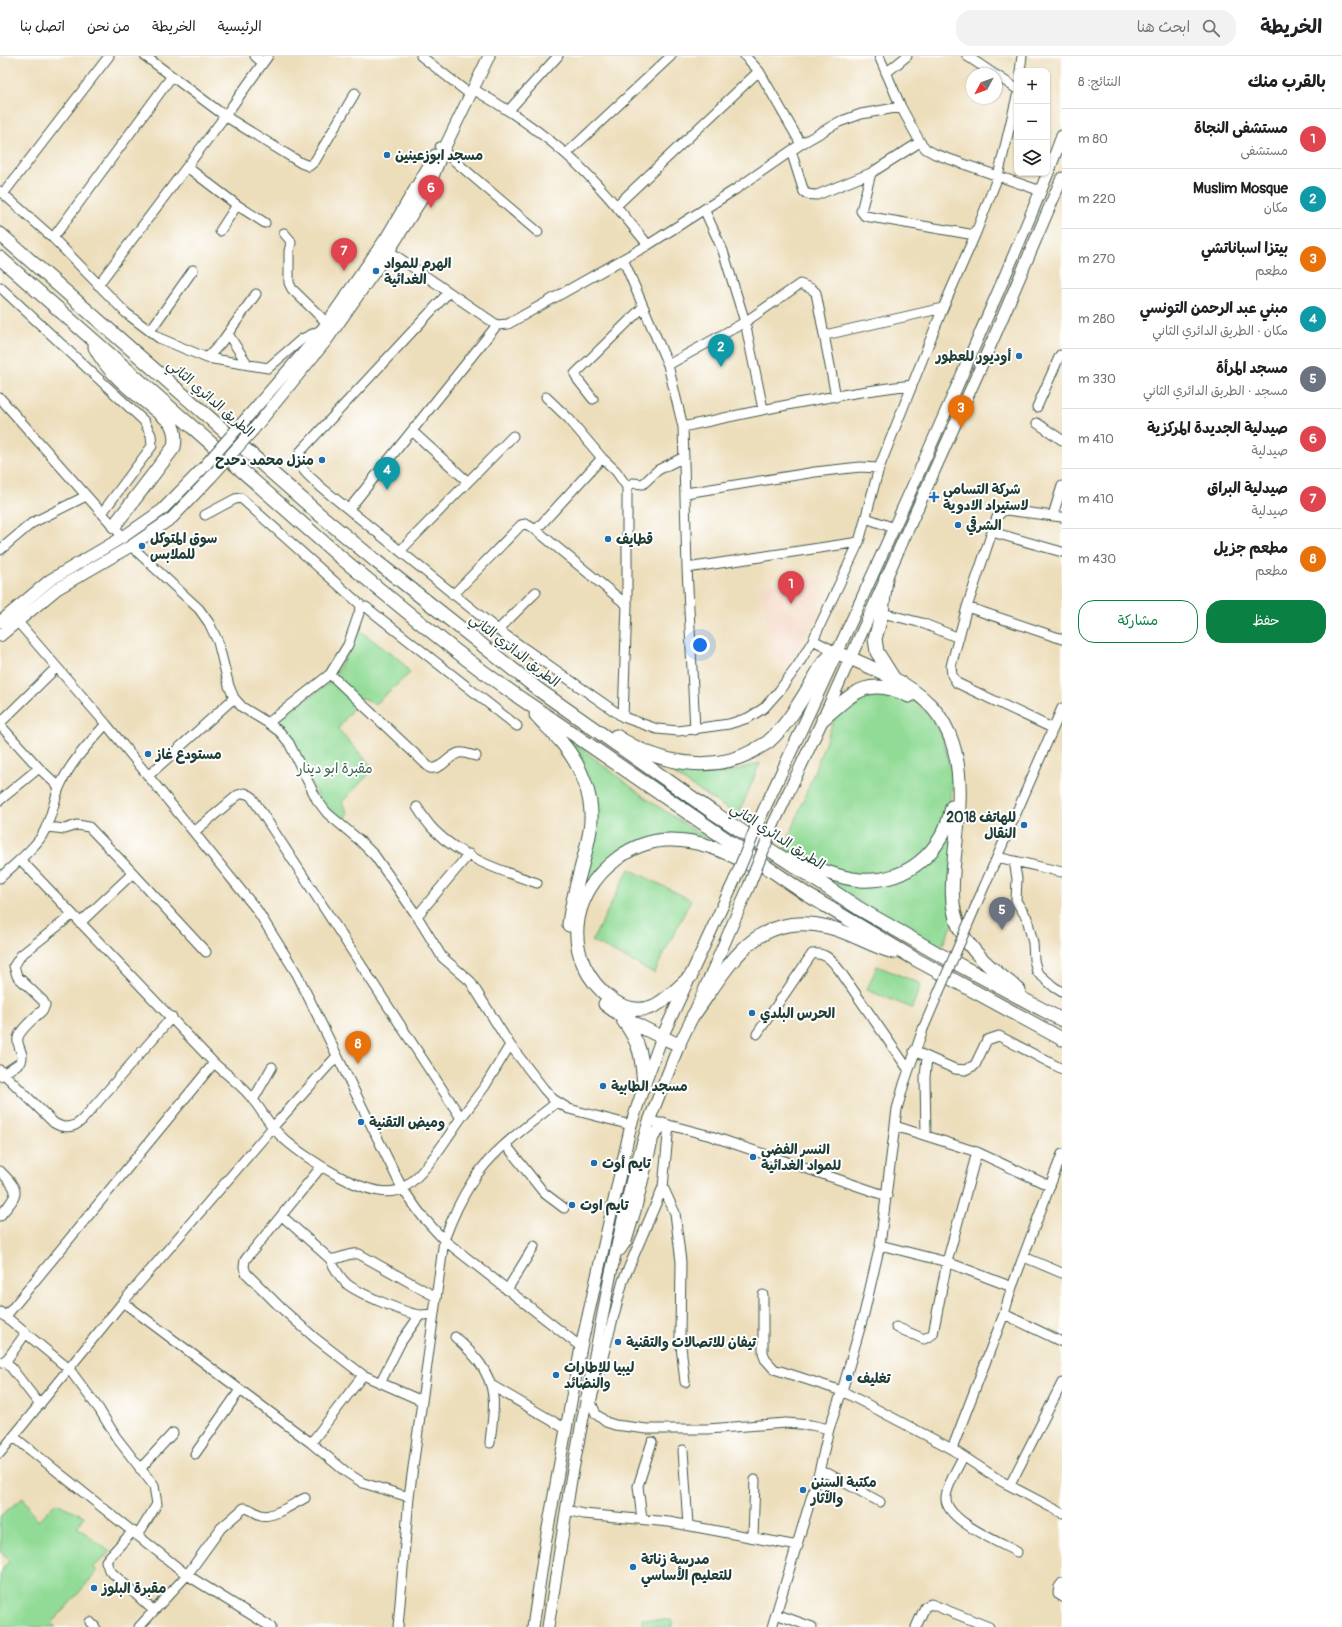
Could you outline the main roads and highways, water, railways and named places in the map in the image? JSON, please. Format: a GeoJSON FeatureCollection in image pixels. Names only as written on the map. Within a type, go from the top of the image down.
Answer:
{"type":"FeatureCollection","features":[{"type":"Feature","properties":{"kind":"highway","name":"الطريق الدائري الثاني"},"geometry":{"type":"LineString","coordinates":[[0,234],[319,514],[377,562],[540,690],[643,764],[758,843],[891,928],[1062,1020]]}},
{"type":"Feature","properties":{"kind":"highway"},"geometry":{"type":"LineString","coordinates":[[0,258],[339,556],[397,604],[522,700],[554,720],[806,894]]}},
{"type":"Feature","properties":{"kind":"highway"},"geometry":{"type":"LineString","coordinates":[[92,340],[101,360],[116,376],[170,422],[176,436],[174,446],[114,526]]}},
{"type":"Feature","properties":{"kind":"highway"},"geometry":{"type":"LineString","coordinates":[[886,578],[882,613],[875,639],[877,652],[894,679]]}},
{"type":"Feature","properties":{"kind":"highway"},"geometry":{"type":"LineString","coordinates":[[540,690],[579,711],[624,741],[667,760],[694,764],[722,762],[745,756],[767,743],[785,724],[824,662],[830,656],[844,655],[894,679],[913,690],[930,705],[948,734],[955,752],[960,793],[951,889],[956,920],[967,942],[978,956],[1044,1011]]}},
{"type":"Feature","properties":{"kind":"highway"},"geometry":{"type":"LineString","coordinates":[[758,843],[770,846],[796,859],[844,877],[859,880],[877,880],[910,869],[931,853],[941,840],[949,822],[953,801],[953,775],[942,737],[935,722],[924,709],[909,696],[896,690],[883,686],[871,687],[850,696],[823,719]]}},
{"type":"Feature","properties":{"kind":"highway"},"geometry":{"type":"LineString","coordinates":[[522,700],[563,744],[576,763],[585,783],[590,805],[590,828],[571,905],[569,931],[574,960],[586,984],[604,1003],[621,1017],[679,1045]]}},
{"type":"Feature","properties":{"kind":"highway"},"geometry":{"type":"LineString","coordinates":[[691,976],[656,1006],[640,1010],[627,1009],[616,1004],[604,994],[592,980],[581,960],[577,939],[578,915],[586,893],[603,870],[625,853],[643,844],[667,840],[691,842],[730,854],[806,894],[915,959],[1062,1039]]}},
{"type":"Feature","properties":{"kind":"highway"},"geometry":{"type":"LineString","coordinates":[[693,1016],[732,960],[742,949],[757,937],[784,926],[812,924],[828,927],[866,943],[915,959]]}},
{"type":"Feature","properties":{"kind":"highway"},"geometry":{"type":"LineString","coordinates":[[621,1017],[636,1040],[639,1048],[642,1061],[644,1086]]}},
{"type":"Feature","properties":{"kind":"main road"},"geometry":{"type":"LineString","coordinates":[[0,622],[50,580],[123,537],[162,510],[202,469],[243,422],[325,326],[386,238],[441,149],[485,56]]}},
{"type":"Feature","properties":{"kind":"main road"},"geometry":{"type":"LineString","coordinates":[[470,90],[489,56]]}},
{"type":"Feature","properties":{"kind":"main road"},"geometry":{"type":"LineString","coordinates":[[548,1627],[571,1480],[614,1261],[632,1179],[649,1121],[679,1045],[693,1016],[774,823],[823,719],[844,655],[894,528],[1041,192],[1062,136]]}},
{"type":"Feature","properties":{"kind":"main road"},"geometry":{"type":"LineString","coordinates":[[0,636],[57,589],[131,546],[172,518],[211,477],[253,430],[326,341],[389,251],[428,189],[441,149]]}},
{"type":"Feature","properties":{"kind":"main road"},"geometry":{"type":"LineString","coordinates":[[533,1627],[581,1347],[631,1125],[644,1086],[662,1037],[735,878],[760,818],[844,655],[886,578],[1059,192],[1062,178]]}},
{"type":"Feature","properties":{"kind":"main road"},"geometry":{"type":"LineString","coordinates":[[614,1261],[626,1241],[653,1137],[666,1124]]}},
{"type":"Feature","properties":{"kind":"main road"},"geometry":{"type":"LineString","coordinates":[[558,1476],[571,1480]]}},
{"type":"Feature","properties":{"kind":"place","name":"مسجد ابوزعينين"},"geometry":{"type":"Point","coordinates":[387,155]}},
{"type":"Feature","properties":{"kind":"place","name":"صيدلية الجديدة المركزية"},"geometry":{"type":"Point","coordinates":[431,208]}},
{"type":"Feature","properties":{"kind":"place","name":"صيدلية البراق"},"geometry":{"type":"Point","coordinates":[344,271]}},
{"type":"Feature","properties":{"kind":"place","name":"الهرم للمواد الغدائية"},"geometry":{"type":"Point","coordinates":[376,271]}},
{"type":"Feature","properties":{"kind":"place","name":"أوديور للعطور"},"geometry":{"type":"Point","coordinates":[1019,356]}},
{"type":"Feature","properties":{"kind":"place","name":"Muslim Mosque"},"geometry":{"type":"Point","coordinates":[721,367]}},
{"type":"Feature","properties":{"kind":"place","name":"بيتزا اسباناتشي"},"geometry":{"type":"Point","coordinates":[961,428]}},
{"type":"Feature","properties":{"kind":"place","name":"منزل محمد دحدح"},"geometry":{"type":"Point","coordinates":[322,460]}},
{"type":"Feature","properties":{"kind":"place","name":"مبني عبد الرحمن التونسي"},"geometry":{"type":"Point","coordinates":[387,490]}},
{"type":"Feature","properties":{"kind":"place","name":"شركة التسامي لاستيراد الادوية"},"geometry":{"type":"Point","coordinates":[934,497]}},
{"type":"Feature","properties":{"kind":"place","name":"الشرقي"},"geometry":{"type":"Point","coordinates":[958,525]}},
{"type":"Feature","properties":{"kind":"place","name":"قطايف"},"geometry":{"type":"Point","coordinates":[608,539]}},
{"type":"Feature","properties":{"kind":"place","name":"سوق المتوكل للملابس"},"geometry":{"type":"Point","coordinates":[142,546]}},
{"type":"Feature","properties":{"kind":"place","name":"مستشفى النجاة"},"geometry":{"type":"Point","coordinates":[791,604]}},
{"type":"Feature","properties":{"kind":"place","name":"مستودع غاز"},"geometry":{"type":"Point","coordinates":[148,754]}},
{"type":"Feature","properties":{"kind":"place","name":"2018 للهاتف النقال"},"geometry":{"type":"Point","coordinates":[1024,825]}},
{"type":"Feature","properties":{"kind":"place","name":"مسجد المرأة"},"geometry":{"type":"Point","coordinates":[1002,930]}},
{"type":"Feature","properties":{"kind":"place","name":"الحرس البلدي"},"geometry":{"type":"Point","coordinates":[752,1013]}},
{"type":"Feature","properties":{"kind":"place","name":"مطعم جزيل"},"geometry":{"type":"Point","coordinates":[358,1064]}},
{"type":"Feature","properties":{"kind":"place","name":"مسجد الطابية"},"geometry":{"type":"Point","coordinates":[603,1086]}},
{"type":"Feature","properties":{"kind":"place","name":"وميض التقنية"},"geometry":{"type":"Point","coordinates":[361,1122]}},
{"type":"Feature","properties":{"kind":"place","name":"النسر الفضي للمواد الغدائية"},"geometry":{"type":"Point","coordinates":[753,1157]}},
{"type":"Feature","properties":{"kind":"place","name":"تايم أوت"},"geometry":{"type":"Point","coordinates":[594,1163]}},
{"type":"Feature","properties":{"kind":"place","name":"تايم اوت"},"geometry":{"type":"Point","coordinates":[572,1205]}},
{"type":"Feature","properties":{"kind":"place","name":"تيفان للاتصالات والتقنية"},"geometry":{"type":"Point","coordinates":[618,1342]}},
{"type":"Feature","properties":{"kind":"place","name":"ليبيا للإطارات والنضائد"},"geometry":{"type":"Point","coordinates":[556,1375]}},
{"type":"Feature","properties":{"kind":"place","name":"تغليف"},"geometry":{"type":"Point","coordinates":[849,1378]}},
{"type":"Feature","properties":{"kind":"place","name":"مكتبة السنن والآثار"},"geometry":{"type":"Point","coordinates":[803,1490]}},
{"type":"Feature","properties":{"kind":"place","name":"مدرسة زناتة للتعليم الأساسي"},"geometry":{"type":"Point","coordinates":[633,1567]}},
{"type":"Feature","properties":{"kind":"place","name":"مقبرة البلوز"},"geometry":{"type":"Point","coordinates":[94,1588]}},
{"type":"Feature","properties":{"kind":"park label","name":"مقبرة ابو دينار"},"geometry":{"type":"Point","coordinates":[335,768]}}]}
